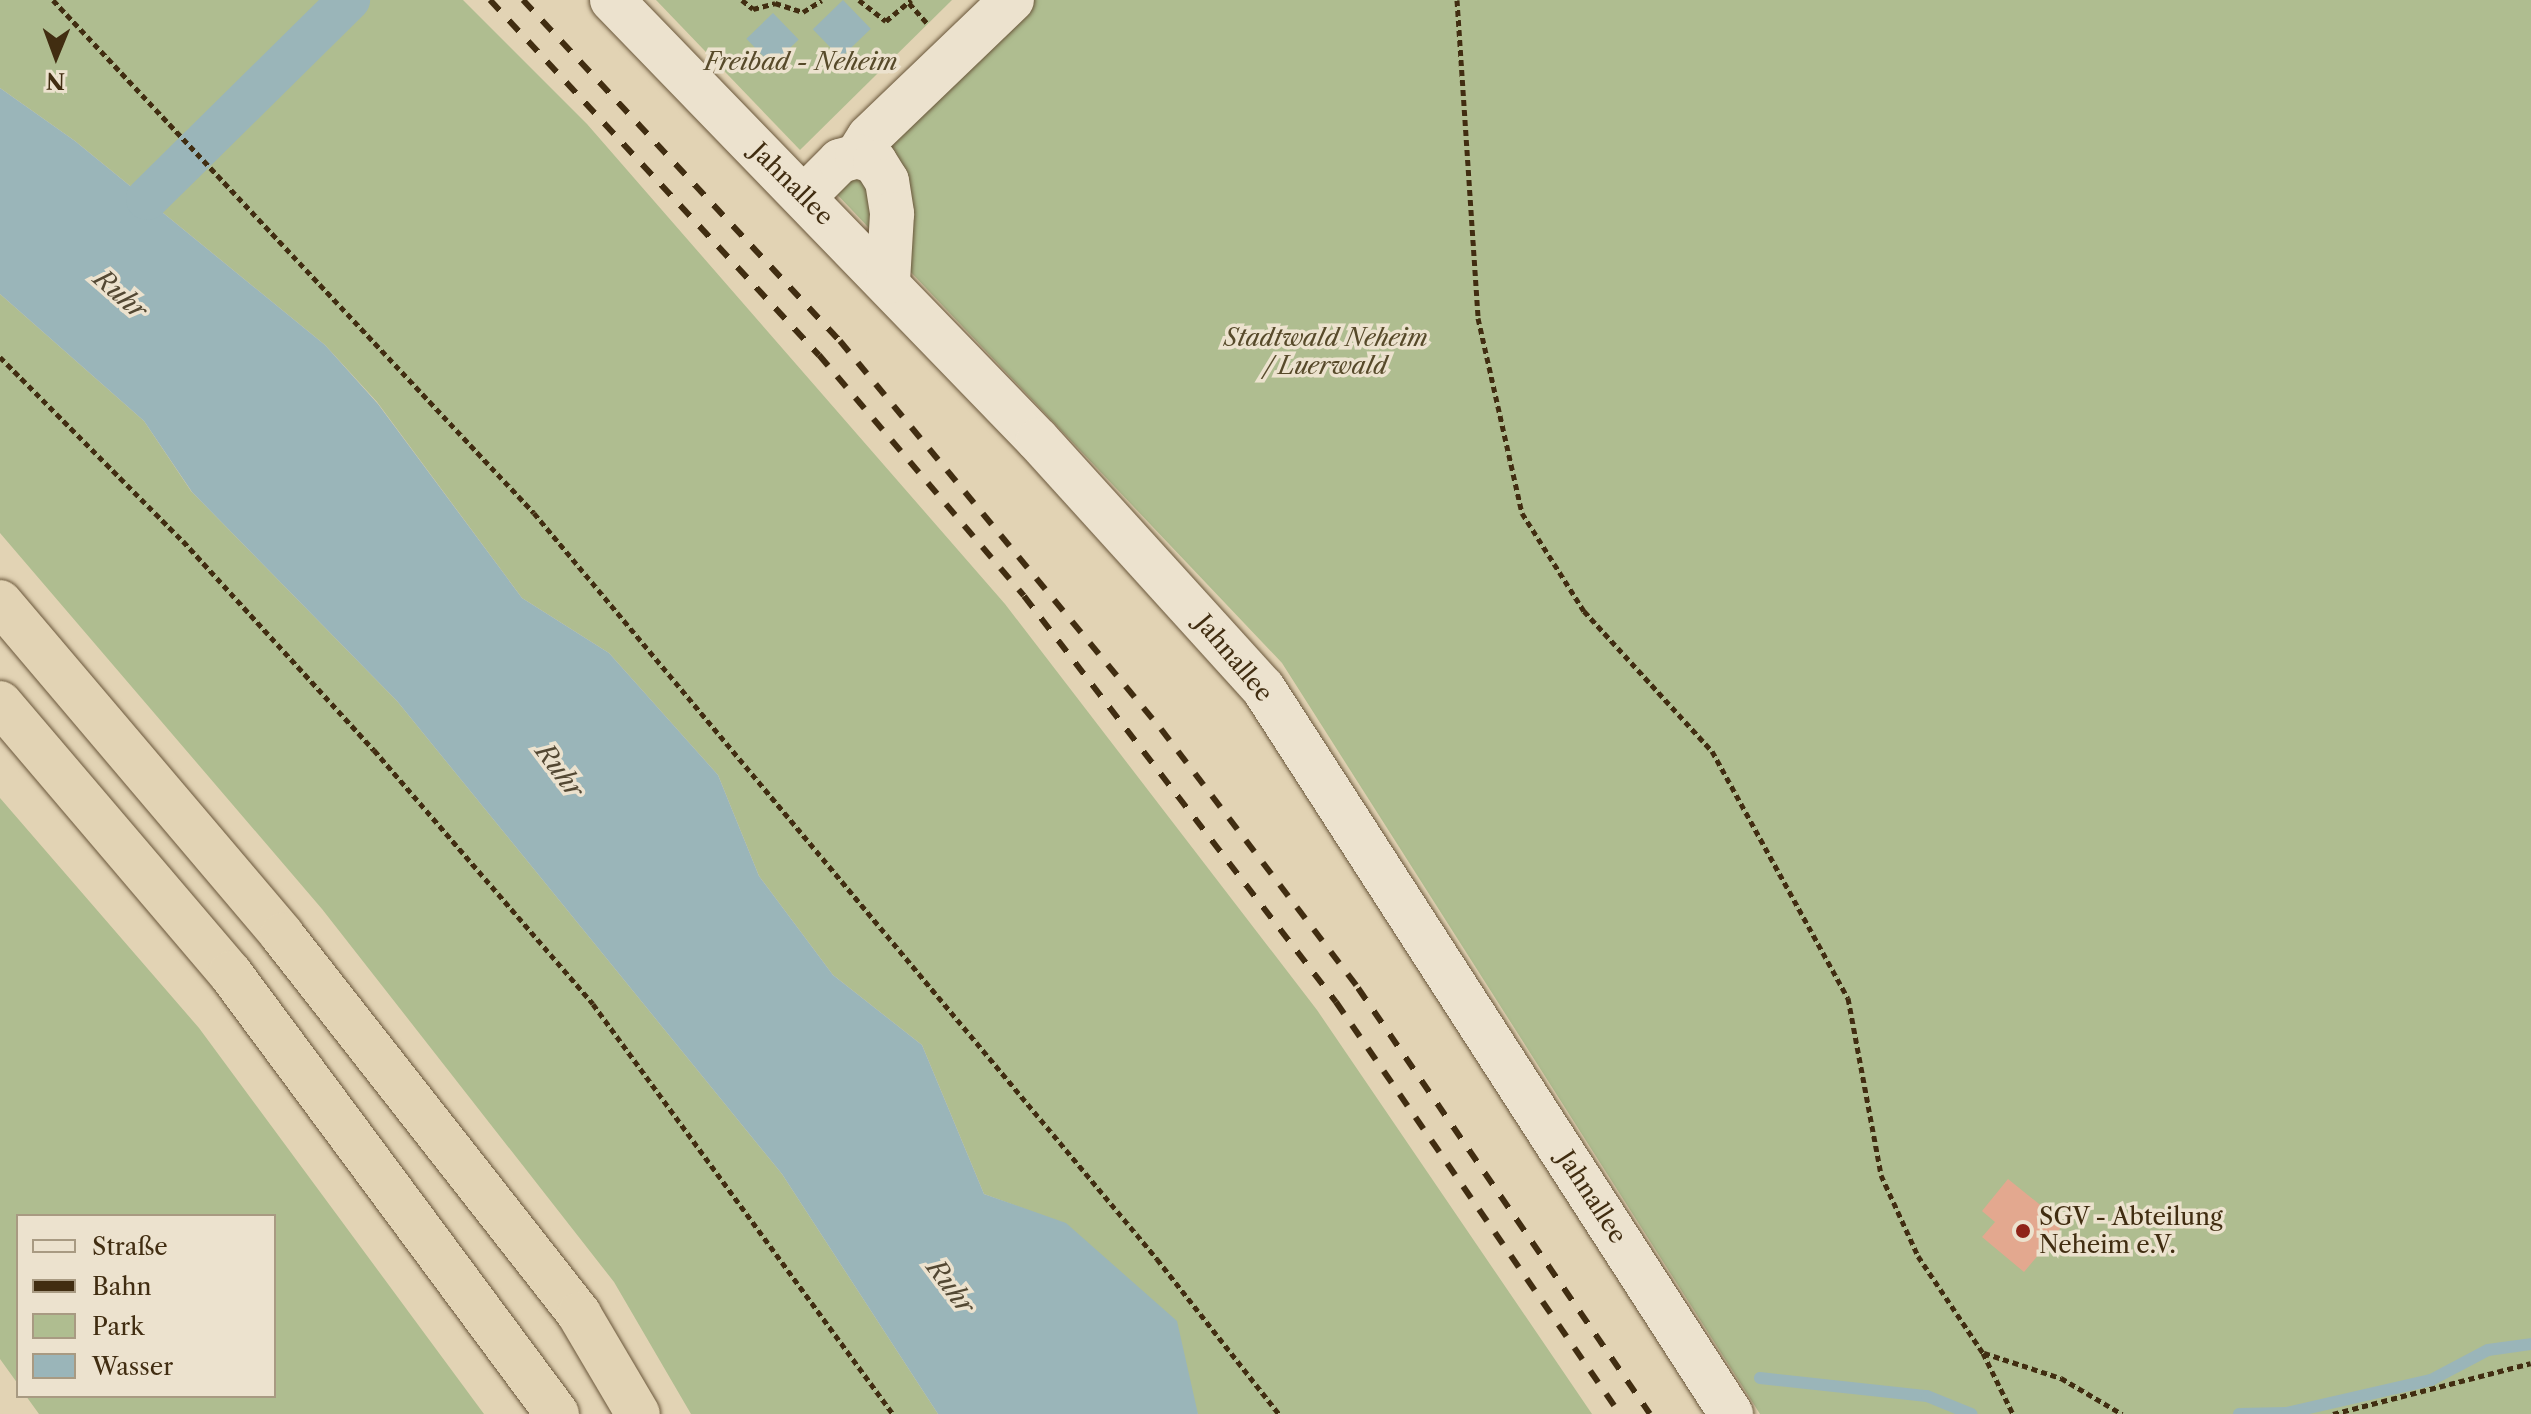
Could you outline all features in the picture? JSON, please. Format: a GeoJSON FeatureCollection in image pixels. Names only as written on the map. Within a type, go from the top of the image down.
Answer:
{"type":"FeatureCollection","features":[{"type":"Feature","properties":{"kind":"highway"},"geometry":{"type":"LineString","coordinates":[[0,602],[291,947],[579,1314],[638,1414]]}},
{"type":"Feature","properties":{"kind":"highway"},"geometry":{"type":"LineString","coordinates":[[0,703],[230,973],[557,1414]]}},
{"type":"Feature","properties":{"kind":"street","name":"Jahnallee"},"geometry":{"type":"LineString","coordinates":[[612,0],[806,195],[1263,688],[1731,1414]]}},
{"type":"Feature","properties":{"kind":"street"},"geometry":{"type":"LineString","coordinates":[[857,156],[869,137],[1012,0]]}},
{"type":"Feature","properties":{"kind":"street"},"geometry":{"type":"LineString","coordinates":[[806,195],[840,161],[857,156],[875,162],[887,181],[892,214],[888,282]]}},
{"type":"Feature","properties":{"kind":"path"},"geometry":{"type":"LineString","coordinates":[[53,0],[534,513],[1157,1259],[1279,1414]]}},
{"type":"Feature","properties":{"kind":"path"},"geometry":{"type":"LineString","coordinates":[[742,0],[753,9],[775,3],[803,12],[822,0]]}},
{"type":"Feature","properties":{"kind":"path"},"geometry":{"type":"LineString","coordinates":[[859,0],[886,21],[911,0]]}},
{"type":"Feature","properties":{"kind":"path"},"geometry":{"type":"LineString","coordinates":[[1457,0],[1478,318],[1522,513],[1584,611],[1712,751],[1840,984],[1881,1175],[1918,1256],[1983,1353],[2013,1414]]}},
{"type":"Feature","properties":{"kind":"path"},"geometry":{"type":"LineString","coordinates":[[0,357],[183,541],[364,738],[593,1004],[893,1414]]}},
{"type":"Feature","properties":{"kind":"path"},"geometry":{"type":"LineString","coordinates":[[1983,1353],[2061,1378],[2122,1414]]}},
{"type":"Feature","properties":{"kind":"path"},"geometry":{"type":"LineString","coordinates":[[2333,1414],[2531,1363]]}},
{"type":"Feature","properties":{"kind":"green space"},"geometry":{"type":"Polygon","coordinates":[[[0,0],[463,0],[587,124],[1005,604],[1317,1010],[1592,1414],[1198,1414],[1066,1224],[984,1194],[922,1045],[833,975],[759,876],[718,775],[609,653],[522,598],[377,402],[325,345],[75,141],[0,88],[0,0]]]}},
{"type":"Feature","properties":{"kind":"green space","name":"Freibad - Neheim"},"geometry":{"type":"Polygon","coordinates":[[[656,0],[952,0],[800,150],[656,0]]]}},
{"type":"Feature","properties":{"kind":"green space","name":"Stadtwald Neheim / Luerwald"},"geometry":{"type":"Polygon","coordinates":[[[1003,0],[2531,0],[2531,1414],[1760,1414],[1282,663],[813,169],[1003,0]]]}},
{"type":"Feature","properties":{"kind":"green space"},"geometry":{"type":"Polygon","coordinates":[[[0,294],[144,421],[191,491],[397,701],[782,1174],[938,1414],[691,1414],[614,1282],[322,909],[0,533],[0,294]]]}},
{"type":"Feature","properties":{"kind":"green space"},"geometry":{"type":"Polygon","coordinates":[[[0,798],[199,1028],[484,1414],[39,1414],[27,1398],[276,1398],[276,1214],[16,1214],[16,1381],[0,1359],[0,798]]]}},
{"type":"Feature","properties":{"kind":"water"},"geometry":{"type":"Polygon","coordinates":[[[843,0],[871,29],[841,58],[813,29],[843,0]]]}},
{"type":"Feature","properties":{"kind":"water"},"geometry":{"type":"Polygon","coordinates":[[[773,13],[799,40],[772,65],[746,39],[773,13]]]}},
{"type":"Feature","properties":{"kind":"water","name":"Ruhr"},"geometry":{"type":"Polygon","coordinates":[[[0,88],[75,141],[325,345],[378,404],[522,598],[609,653],[718,775],[759,876],[833,975],[922,1045],[984,1194],[1066,1223],[1177,1321],[1198,1414],[938,1414],[782,1174],[397,701],[192,492],[144,421],[0,294],[0,88]]]}},
{"type":"Feature","properties":{"kind":"building","name":"SGV - Abteilung Neheim e.V."},"geometry":{"type":"Polygon","coordinates":[[[2008,1179],[2064,1224],[2024,1272],[1982,1237],[1995,1222],[1982,1211],[2008,1179]]]}},
{"type":"Feature","properties":{"kind":"waterway"},"geometry":{"type":"LineString","coordinates":[[147,199],[349,0]]}},
{"type":"Feature","properties":{"kind":"waterway"},"geometry":{"type":"LineString","coordinates":[[2239,1414],[2287,1413],[2431,1380],[2488,1350],[2531,1344]]}},
{"type":"Feature","properties":{"kind":"waterway"},"geometry":{"type":"LineString","coordinates":[[1760,1378],[1927,1396],[1971,1414]]}},
{"type":"Feature","properties":{"kind":"railway"},"geometry":{"type":"LineString","coordinates":[[490,0],[819,355],[1024,596],[1336,1002],[1620,1414]]}},
{"type":"Feature","properties":{"kind":"railway"},"geometry":{"type":"LineString","coordinates":[[523,0],[840,341],[1161,729],[1358,988],[1650,1414]]}},
{"type":"Feature","properties":{"kind":"place","name":"SGV - Abteilung Neheim e.V."},"geometry":{"type":"Point","coordinates":[2023,1231]}}]}
